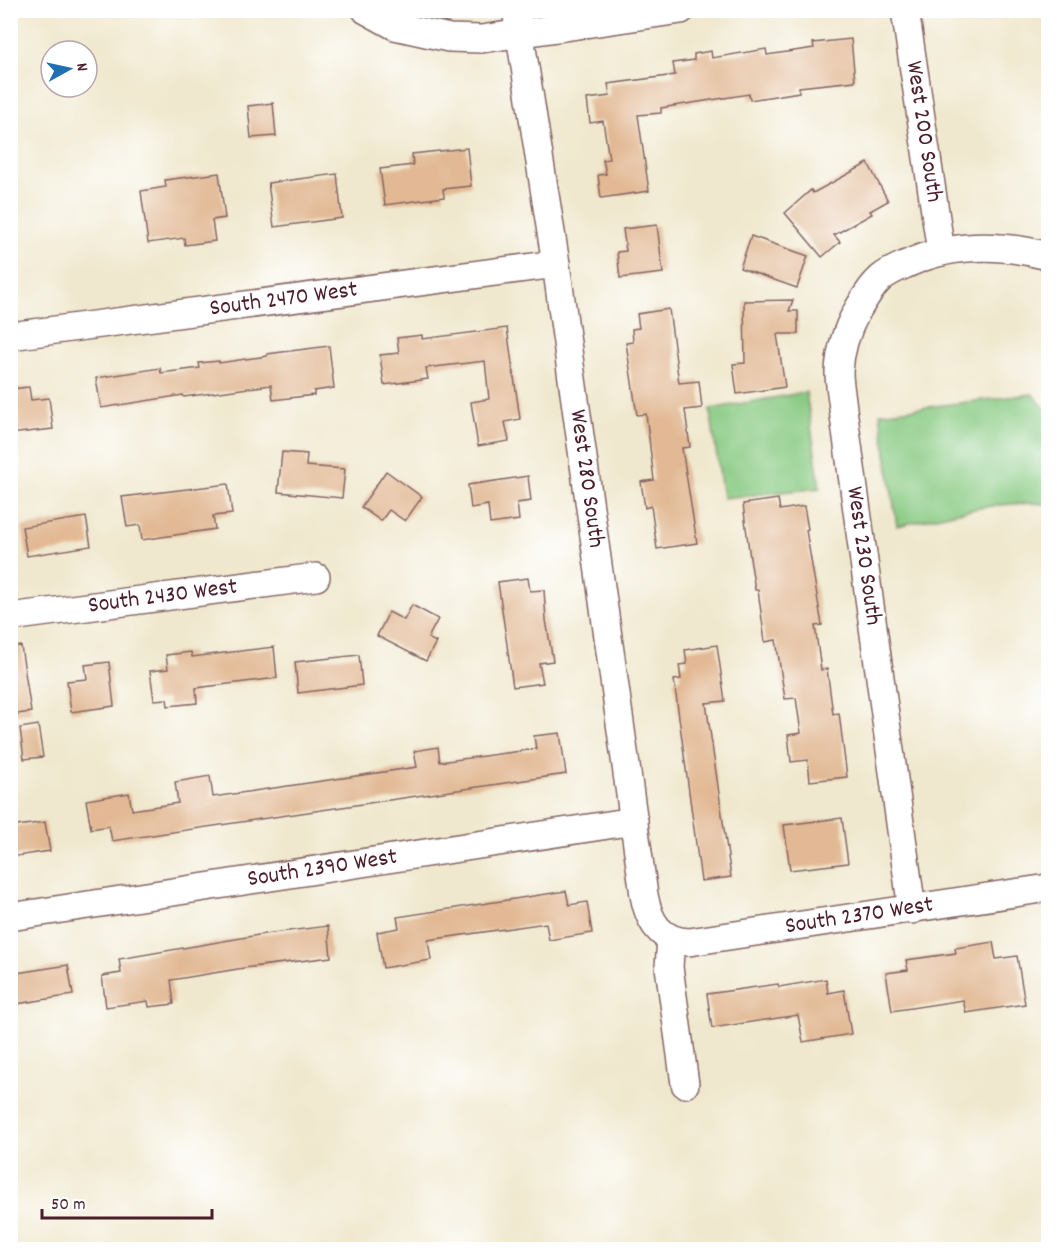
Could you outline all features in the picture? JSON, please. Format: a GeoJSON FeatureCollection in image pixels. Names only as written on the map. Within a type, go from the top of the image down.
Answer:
{"type":"FeatureCollection","features":[{"type":"Feature","properties":{"kind":"street"},"geometry":{"type":"LineString","coordinates":[[366,10],[395,26],[449,38],[481,39],[518,22],[681,10]]}},
{"type":"Feature","properties":{"kind":"street","name":"West 200 South"},"geometry":{"type":"LineString","coordinates":[[905,10],[941,252]]}},
{"type":"Feature","properties":{"kind":"street","name":"West 280 South"},"geometry":{"type":"LineString","coordinates":[[518,22],[556,264],[648,912],[652,922],[663,935],[671,939]]}},
{"type":"Feature","properties":{"kind":"street","name":"West 230 South"},"geometry":{"type":"LineString","coordinates":[[912,910],[839,372],[843,347],[850,323],[871,289],[890,271],[921,257],[972,247],[1003,247],[1048,256]]}},
{"type":"Feature","properties":{"kind":"street","name":"South 2470 West"},"geometry":{"type":"LineString","coordinates":[[10,336],[556,264]]}},
{"type":"Feature","properties":{"kind":"street","name":"South 2430 West"},"geometry":{"type":"LineString","coordinates":[[10,618],[316,577]]}},
{"type":"Feature","properties":{"kind":"street","name":"South 2390 West"},"geometry":{"type":"LineString","coordinates":[[10,917],[634,821]]}},
{"type":"Feature","properties":{"kind":"street","name":"South 2370 West"},"geometry":{"type":"LineString","coordinates":[[671,939],[680,942],[698,941],[1048,888]]}},
{"type":"Feature","properties":{"kind":"street"},"geometry":{"type":"LineString","coordinates":[[671,939],[669,967],[686,1084]]}},
{"type":"Feature","properties":{"kind":"green space"},"geometry":{"type":"Polygon","coordinates":[[[806,392],[820,488],[723,498],[710,409],[806,392]]]}},
{"type":"Feature","properties":{"kind":"green space"},"geometry":{"type":"Polygon","coordinates":[[[1032,394],[1048,412],[1048,504],[991,506],[897,526],[880,413],[1032,394]]]}},
{"type":"Feature","properties":{"kind":"building"},"geometry":{"type":"Polygon","coordinates":[[[851,39],[855,81],[799,87],[799,92],[750,100],[749,94],[661,108],[661,113],[638,115],[649,191],[601,198],[598,175],[606,174],[603,160],[609,159],[603,121],[590,123],[587,99],[610,96],[608,84],[675,75],[673,63],[694,60],[694,54],[711,51],[712,58],[766,49],[767,55],[814,48],[813,43],[851,39]]]}},
{"type":"Feature","properties":{"kind":"building"},"geometry":{"type":"Polygon","coordinates":[[[273,103],[276,136],[251,138],[248,106],[273,103]]]}},
{"type":"Feature","properties":{"kind":"building"},"geometry":{"type":"Polygon","coordinates":[[[467,148],[471,186],[443,189],[444,197],[385,205],[380,169],[413,165],[412,154],[467,148]]]}},
{"type":"Feature","properties":{"kind":"building"},"geometry":{"type":"Polygon","coordinates":[[[868,163],[888,201],[870,211],[872,214],[834,235],[840,242],[822,257],[785,213],[811,190],[813,193],[868,163]]]}},
{"type":"Feature","properties":{"kind":"building"},"geometry":{"type":"Polygon","coordinates":[[[219,173],[225,218],[212,220],[215,241],[185,245],[184,238],[148,243],[141,191],[166,187],[165,180],[219,173]]]}},
{"type":"Feature","properties":{"kind":"building"},"geometry":{"type":"Polygon","coordinates":[[[337,174],[342,218],[274,227],[268,183],[337,174]]]}},
{"type":"Feature","properties":{"kind":"building"},"geometry":{"type":"Polygon","coordinates":[[[657,225],[663,273],[620,278],[617,252],[626,251],[623,229],[657,225]]]}},
{"type":"Feature","properties":{"kind":"building"},"geometry":{"type":"Polygon","coordinates":[[[751,236],[808,256],[797,288],[740,268],[751,236]]]}},
{"type":"Feature","properties":{"kind":"building"},"geometry":{"type":"Polygon","coordinates":[[[793,300],[789,311],[798,311],[798,334],[777,334],[785,387],[737,394],[733,364],[745,363],[744,301],[793,300]]]}},
{"type":"Feature","properties":{"kind":"building"},"geometry":{"type":"Polygon","coordinates":[[[669,309],[679,383],[699,381],[702,408],[685,410],[690,447],[682,448],[697,543],[657,549],[651,506],[645,508],[641,482],[654,480],[646,414],[637,415],[626,343],[633,342],[632,329],[639,328],[637,314],[669,309]]]}},
{"type":"Feature","properties":{"kind":"building"},"geometry":{"type":"Polygon","coordinates":[[[507,328],[520,419],[505,422],[509,441],[478,446],[471,402],[489,399],[485,361],[426,368],[428,379],[384,385],[380,355],[399,353],[397,338],[422,335],[422,339],[507,328]]]}},
{"type":"Feature","properties":{"kind":"building"},"geometry":{"type":"Polygon","coordinates":[[[329,346],[334,388],[314,391],[314,395],[273,400],[271,385],[184,397],[183,395],[101,408],[96,378],[160,368],[161,373],[200,368],[199,363],[219,361],[219,363],[329,346]]]}},
{"type":"Feature","properties":{"kind":"building"},"geometry":{"type":"Polygon","coordinates":[[[29,387],[31,400],[49,398],[53,429],[10,434],[10,389],[29,387]]]}},
{"type":"Feature","properties":{"kind":"building"},"geometry":{"type":"Polygon","coordinates":[[[282,452],[307,454],[306,466],[345,469],[342,498],[278,492],[282,452]]]}},
{"type":"Feature","properties":{"kind":"building"},"geometry":{"type":"Polygon","coordinates":[[[386,471],[422,497],[405,521],[389,510],[381,521],[361,507],[386,471]]]}},
{"type":"Feature","properties":{"kind":"building"},"geometry":{"type":"Polygon","coordinates":[[[528,476],[531,501],[517,503],[519,520],[490,524],[488,505],[471,508],[468,485],[528,476]]]}},
{"type":"Feature","properties":{"kind":"building"},"geometry":{"type":"Polygon","coordinates":[[[228,484],[232,514],[213,516],[215,529],[142,540],[140,525],[127,527],[122,497],[228,484]]]}},
{"type":"Feature","properties":{"kind":"building"},"geometry":{"type":"Polygon","coordinates":[[[778,499],[780,510],[804,506],[822,625],[815,626],[821,670],[827,669],[833,714],[839,713],[847,777],[810,781],[808,760],[791,762],[788,735],[801,733],[796,698],[785,699],[776,640],[765,642],[743,504],[778,499]]]}},
{"type":"Feature","properties":{"kind":"building"},"geometry":{"type":"Polygon","coordinates":[[[86,517],[91,546],[27,556],[22,527],[86,517]]]}},
{"type":"Feature","properties":{"kind":"building"},"geometry":{"type":"Polygon","coordinates":[[[528,578],[530,591],[544,590],[553,661],[539,663],[543,683],[513,687],[498,582],[528,578]]]}},
{"type":"Feature","properties":{"kind":"building"},"geometry":{"type":"Polygon","coordinates":[[[412,605],[438,619],[428,638],[436,642],[426,661],[377,636],[389,612],[404,620],[412,605]]]}},
{"type":"Feature","properties":{"kind":"building"},"geometry":{"type":"Polygon","coordinates":[[[717,645],[725,701],[706,703],[731,877],[701,881],[674,680],[681,679],[679,665],[687,664],[685,650],[717,645]]]}},
{"type":"Feature","properties":{"kind":"building"},"geometry":{"type":"Polygon","coordinates":[[[21,646],[31,712],[10,715],[10,647],[21,646]]]}},
{"type":"Feature","properties":{"kind":"building"},"geometry":{"type":"Polygon","coordinates":[[[274,647],[277,678],[196,688],[197,703],[168,706],[167,699],[154,700],[150,671],[168,669],[166,655],[191,652],[192,657],[274,647]]]}},
{"type":"Feature","properties":{"kind":"building"},"geometry":{"type":"Polygon","coordinates":[[[359,655],[362,685],[298,693],[295,662],[359,655]]]}},
{"type":"Feature","properties":{"kind":"building"},"geometry":{"type":"Polygon","coordinates":[[[109,662],[114,706],[71,712],[67,681],[87,679],[85,665],[109,662]]]}},
{"type":"Feature","properties":{"kind":"building"},"geometry":{"type":"Polygon","coordinates":[[[38,725],[43,757],[24,759],[20,728],[38,725]]]}},
{"type":"Feature","properties":{"kind":"building"},"geometry":{"type":"Polygon","coordinates":[[[560,733],[566,774],[112,841],[109,826],[91,829],[86,800],[129,793],[132,810],[178,803],[175,782],[210,776],[213,797],[417,767],[414,751],[438,747],[440,762],[536,749],[534,736],[560,733]]]}},
{"type":"Feature","properties":{"kind":"building"},"geometry":{"type":"Polygon","coordinates":[[[842,818],[848,863],[790,870],[784,825],[842,818]]]}},
{"type":"Feature","properties":{"kind":"building"},"geometry":{"type":"Polygon","coordinates":[[[45,822],[50,851],[10,857],[10,827],[45,822]]]}},
{"type":"Feature","properties":{"kind":"building"},"geometry":{"type":"Polygon","coordinates":[[[566,891],[569,905],[587,902],[592,933],[549,940],[546,923],[428,940],[431,960],[383,968],[377,932],[399,928],[397,917],[566,891]]]}},
{"type":"Feature","properties":{"kind":"building"},"geometry":{"type":"Polygon","coordinates":[[[328,926],[331,957],[171,980],[174,1004],[149,1007],[148,1001],[106,1007],[102,976],[121,973],[119,959],[264,934],[328,926]]]}},
{"type":"Feature","properties":{"kind":"building"},"geometry":{"type":"Polygon","coordinates":[[[993,942],[996,959],[1017,956],[1025,1004],[966,1013],[963,1000],[892,1011],[886,973],[908,970],[906,960],[956,953],[955,948],[993,942]]]}},
{"type":"Feature","properties":{"kind":"building"},"geometry":{"type":"Polygon","coordinates":[[[68,965],[73,995],[10,1005],[10,974],[68,965]]]}},
{"type":"Feature","properties":{"kind":"building"},"geometry":{"type":"Polygon","coordinates":[[[826,979],[828,993],[844,990],[851,1034],[803,1042],[798,1015],[712,1028],[707,994],[778,984],[779,987],[826,979]]]}}]}
